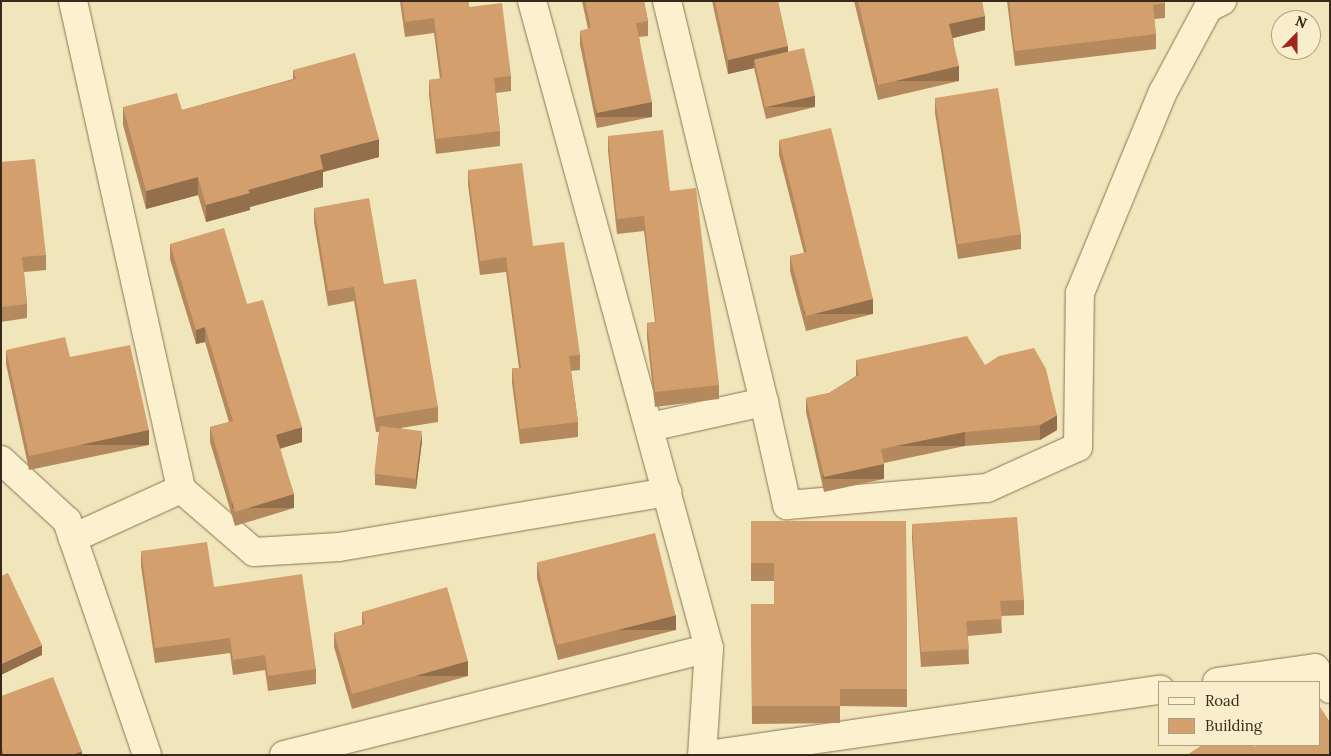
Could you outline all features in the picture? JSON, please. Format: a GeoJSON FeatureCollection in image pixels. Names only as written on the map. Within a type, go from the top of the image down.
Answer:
{"type":"FeatureCollection","features":[{"type":"Feature","properties":{"kind":"street"},"geometry":{"type":"LineString","coordinates":[[73,1],[181,490],[254,552],[339,547],[667,492]]}},
{"type":"Feature","properties":{"kind":"street"},"geometry":{"type":"LineString","coordinates":[[532,1],[709,648],[702,755]]}},
{"type":"Feature","properties":{"kind":"street"},"geometry":{"type":"LineString","coordinates":[[667,1],[764,402],[786,505],[987,488],[1078,447],[1080,293],[1162,92],[1208,8],[1222,1]]}},
{"type":"Feature","properties":{"kind":"street"},"geometry":{"type":"LineString","coordinates":[[650,427],[764,402]]}},
{"type":"Feature","properties":{"kind":"street"},"geometry":{"type":"LineString","coordinates":[[1,460],[68,521],[148,755]]}},
{"type":"Feature","properties":{"kind":"street"},"geometry":{"type":"LineString","coordinates":[[73,538],[181,490]]}},
{"type":"Feature","properties":{"kind":"street"},"geometry":{"type":"LineString","coordinates":[[284,755],[709,648]]}},
{"type":"Feature","properties":{"kind":"street"},"geometry":{"type":"LineString","coordinates":[[1224,681],[1315,668],[1330,689]]}},
{"type":"Feature","properties":{"kind":"street"},"geometry":{"type":"LineString","coordinates":[[706,755],[1158,690]]}},
{"type":"Feature","properties":{"kind":"building"},"geometry":{"type":"Polygon","coordinates":[[[402,1],[469,1],[469,7],[502,3],[511,76],[494,78],[500,131],[436,139],[429,80],[442,78],[434,18],[405,22],[402,1]]]}},
{"type":"Feature","properties":{"kind":"building"},"geometry":{"type":"Polygon","coordinates":[[[585,1],[644,1],[648,21],[636,23],[652,102],[597,113],[580,31],[591,28],[585,1]]]}},
{"type":"Feature","properties":{"kind":"building"},"geometry":{"type":"Polygon","coordinates":[[[715,1],[778,1],[788,46],[728,60],[715,1]]]}},
{"type":"Feature","properties":{"kind":"building"},"geometry":{"type":"Polygon","coordinates":[[[858,1],[982,1],[985,16],[949,24],[959,66],[878,85],[858,1]]]}},
{"type":"Feature","properties":{"kind":"building"},"geometry":{"type":"Polygon","coordinates":[[[1009,1],[1165,1],[1165,3],[1153,5],[1156,34],[1015,51],[1009,1]]]}},
{"type":"Feature","properties":{"kind":"building"},"geometry":{"type":"Polygon","coordinates":[[[804,48],[815,96],[765,107],[754,59],[804,48]]]}},
{"type":"Feature","properties":{"kind":"building"},"geometry":{"type":"Polygon","coordinates":[[[355,53],[379,139],[320,155],[323,169],[248,190],[250,193],[206,205],[198,177],[146,191],[123,107],[177,93],[182,110],[296,79],[293,70],[355,53]]]}},
{"type":"Feature","properties":{"kind":"building"},"geometry":{"type":"Polygon","coordinates":[[[998,88],[1021,234],[958,244],[935,98],[998,88]]]}},
{"type":"Feature","properties":{"kind":"building"},"geometry":{"type":"Polygon","coordinates":[[[831,128],[873,299],[806,316],[790,256],[807,252],[779,140],[831,128]]]}},
{"type":"Feature","properties":{"kind":"building"},"geometry":{"type":"Polygon","coordinates":[[[663,130],[670,191],[696,188],[719,385],[655,392],[647,323],[656,322],[644,216],[617,219],[608,136],[663,130]]]}},
{"type":"Feature","properties":{"kind":"building"},"geometry":{"type":"Polygon","coordinates":[[[35,159],[46,255],[22,257],[27,304],[1,307],[1,162],[35,159]]]}},
{"type":"Feature","properties":{"kind":"building"},"geometry":{"type":"Polygon","coordinates":[[[522,163],[533,246],[564,242],[580,355],[569,356],[578,422],[520,429],[512,368],[521,368],[506,257],[480,261],[468,170],[522,163]]]}},
{"type":"Feature","properties":{"kind":"building"},"geometry":{"type":"Polygon","coordinates":[[[369,198],[384,284],[416,279],[438,407],[376,417],[354,287],[328,291],[314,208],[369,198]]]}},
{"type":"Feature","properties":{"kind":"building"},"geometry":{"type":"Polygon","coordinates":[[[224,228],[247,304],[263,300],[302,427],[276,435],[294,494],[235,512],[210,427],[233,421],[205,327],[196,330],[170,244],[224,228]]]}},
{"type":"Feature","properties":{"kind":"building"},"geometry":{"type":"Polygon","coordinates":[[[967,336],[985,365],[999,356],[1034,348],[1046,369],[1057,415],[1040,425],[965,432],[881,449],[884,464],[824,477],[806,398],[829,393],[859,375],[856,360],[967,336]]]}},
{"type":"Feature","properties":{"kind":"building"},"geometry":{"type":"Polygon","coordinates":[[[65,337],[70,357],[130,345],[149,430],[29,456],[6,350],[65,337]]]}},
{"type":"Feature","properties":{"kind":"building"},"geometry":{"type":"Polygon","coordinates":[[[380,426],[422,431],[416,479],[374,474],[380,426]]]}},
{"type":"Feature","properties":{"kind":"building"},"geometry":{"type":"Polygon","coordinates":[[[1017,517],[1024,600],[1000,601],[1002,619],[966,621],[969,649],[921,652],[912,524],[1017,517]]]}},
{"type":"Feature","properties":{"kind":"building"},"geometry":{"type":"Polygon","coordinates":[[[751,521],[906,521],[907,689],[840,689],[840,706],[752,706],[751,604],[774,604],[774,563],[751,563],[751,521]]]}},
{"type":"Feature","properties":{"kind":"building"},"geometry":{"type":"Polygon","coordinates":[[[655,533],[676,615],[557,645],[537,563],[655,533]]]}},
{"type":"Feature","properties":{"kind":"building"},"geometry":{"type":"Polygon","coordinates":[[[207,542],[214,587],[302,574],[316,669],[268,676],[265,655],[233,660],[230,638],[155,648],[141,551],[207,542]]]}},
{"type":"Feature","properties":{"kind":"building"},"geometry":{"type":"Polygon","coordinates":[[[8,573],[42,645],[1,664],[1,576],[8,573]]]}},
{"type":"Feature","properties":{"kind":"building"},"geometry":{"type":"Polygon","coordinates":[[[447,587],[468,661],[352,694],[334,633],[365,624],[362,612],[447,587]]]}},
{"type":"Feature","properties":{"kind":"building"},"geometry":{"type":"Polygon","coordinates":[[[53,677],[82,751],[72,755],[4,755],[1,746],[1,696],[53,677]]]}},
{"type":"Feature","properties":{"kind":"building"},"geometry":{"type":"Polygon","coordinates":[[[1321,708],[1330,722],[1330,755],[1187,755],[1200,746],[1321,746],[1321,708]]]}}]}
